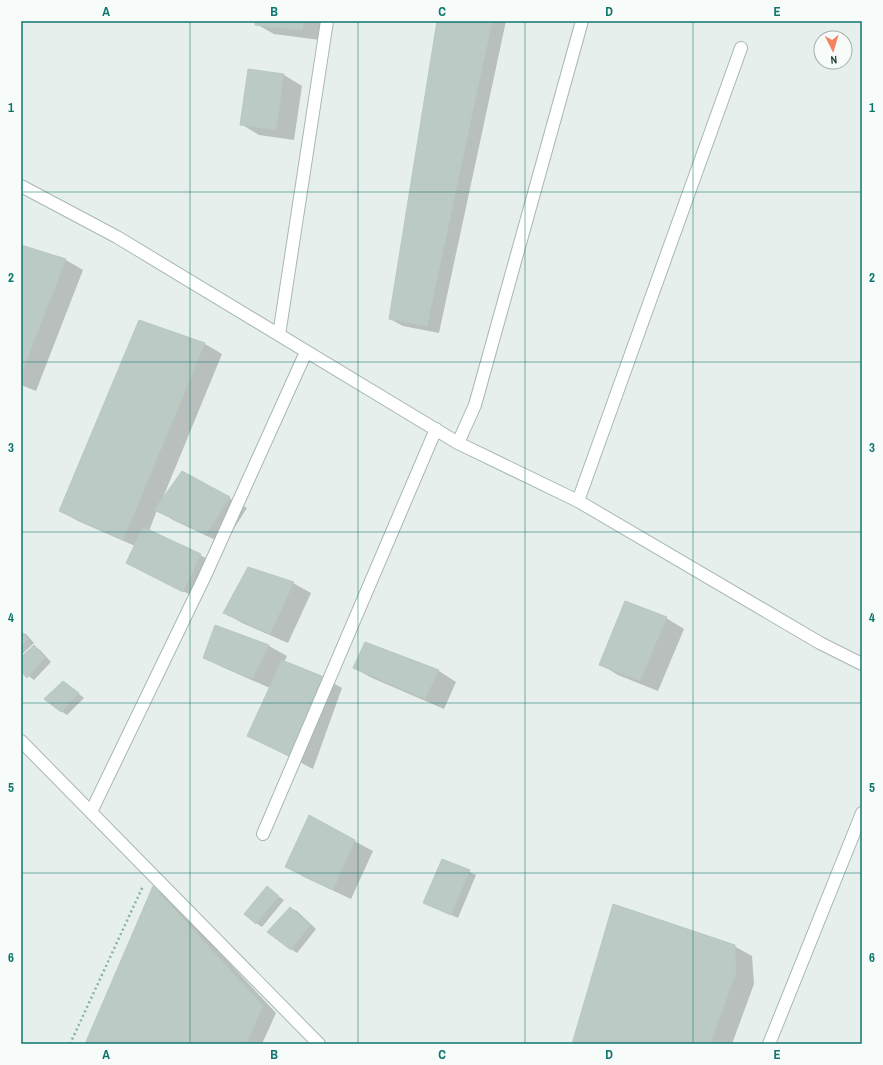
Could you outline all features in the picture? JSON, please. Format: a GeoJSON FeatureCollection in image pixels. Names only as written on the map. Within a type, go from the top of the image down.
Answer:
{"type":"FeatureCollection","features":[{"type":"Feature","properties":{"kind":"street"},"geometry":{"type":"LineString","coordinates":[[279,336],[327,21]]}},
{"type":"Feature","properties":{"kind":"street"},"geometry":{"type":"LineString","coordinates":[[458,444],[475,406],[582,21]]}},
{"type":"Feature","properties":{"kind":"street"},"geometry":{"type":"LineString","coordinates":[[578,501],[741,48]]}},
{"type":"Feature","properties":{"kind":"street"},"geometry":{"type":"LineString","coordinates":[[21,186],[117,238],[436,429],[458,444],[578,501],[820,643],[862,664]]}},
{"type":"Feature","properties":{"kind":"street"},"geometry":{"type":"LineString","coordinates":[[91,812],[204,578],[306,352]]}},
{"type":"Feature","properties":{"kind":"street"},"geometry":{"type":"LineString","coordinates":[[263,834],[436,429]]}},
{"type":"Feature","properties":{"kind":"street"},"geometry":{"type":"LineString","coordinates":[[21,741],[319,1044]]}},
{"type":"Feature","properties":{"kind":"street"},"geometry":{"type":"LineString","coordinates":[[769,1044],[862,813]]}},
{"type":"Feature","properties":{"kind":"path"},"geometry":{"type":"LineString","coordinates":[[70,1044],[150,872]]}},
{"type":"Feature","properties":{"kind":"building"},"geometry":{"type":"Polygon","coordinates":[[[255,21],[304,21],[302,30],[255,25],[255,21]]]}},
{"type":"Feature","properties":{"kind":"building"},"geometry":{"type":"Polygon","coordinates":[[[437,21],[492,21],[427,326],[389,319],[437,21]]]}},
{"type":"Feature","properties":{"kind":"building"},"geometry":{"type":"Polygon","coordinates":[[[248,69],[284,74],[276,130],[240,125],[248,69]]]}},
{"type":"Feature","properties":{"kind":"building"},"geometry":{"type":"Polygon","coordinates":[[[21,245],[66,259],[21,375],[21,245]]]}},
{"type":"Feature","properties":{"kind":"building"},"geometry":{"type":"Polygon","coordinates":[[[139,320],[205,343],[123,540],[59,511],[139,320]]]}},
{"type":"Feature","properties":{"kind":"building"},"geometry":{"type":"Polygon","coordinates":[[[182,471],[230,497],[206,534],[154,510],[182,471]]]}},
{"type":"Feature","properties":{"kind":"building"},"geometry":{"type":"Polygon","coordinates":[[[143,527],[201,554],[183,592],[126,563],[143,527]]]}},
{"type":"Feature","properties":{"kind":"building"},"geometry":{"type":"Polygon","coordinates":[[[248,567],[294,582],[270,634],[223,613],[248,567]]]}},
{"type":"Feature","properties":{"kind":"building"},"geometry":{"type":"Polygon","coordinates":[[[625,601],[667,617],[640,681],[599,665],[625,601]]]}},
{"type":"Feature","properties":{"kind":"building"},"geometry":{"type":"Polygon","coordinates":[[[215,625],[269,645],[252,679],[203,658],[215,625]]]}},
{"type":"Feature","properties":{"kind":"building"},"geometry":{"type":"Polygon","coordinates":[[[21,631],[28,639],[21,646],[21,631]]]}},
{"type":"Feature","properties":{"kind":"building"},"geometry":{"type":"Polygon","coordinates":[[[365,642],[439,670],[425,699],[353,668],[365,642]]]}},
{"type":"Feature","properties":{"kind":"building"},"geometry":{"type":"Polygon","coordinates":[[[34,645],[45,658],[27,678],[21,672],[21,657],[34,645]]]}},
{"type":"Feature","properties":{"kind":"building"},"geometry":{"type":"Polygon","coordinates":[[[282,660],[324,677],[295,759],[247,736],[282,660]]]}},
{"type":"Feature","properties":{"kind":"building"},"geometry":{"type":"Polygon","coordinates":[[[63,681],[79,693],[61,712],[44,699],[63,681]]]}},
{"type":"Feature","properties":{"kind":"building"},"geometry":{"type":"Polygon","coordinates":[[[309,815],[355,840],[333,890],[285,867],[309,815]]]}},
{"type":"Feature","properties":{"kind":"building"},"geometry":{"type":"Polygon","coordinates":[[[442,859],[470,870],[451,915],[423,903],[442,859]]]}},
{"type":"Feature","properties":{"kind":"building"},"geometry":{"type":"Polygon","coordinates":[[[153,886],[263,1006],[246,1044],[85,1044],[153,886]]]}},
{"type":"Feature","properties":{"kind":"building"},"geometry":{"type":"Polygon","coordinates":[[[267,886],[279,896],[256,924],[244,914],[267,886]]]}},
{"type":"Feature","properties":{"kind":"building"},"geometry":{"type":"Polygon","coordinates":[[[613,904],[735,945],[736,973],[710,1044],[572,1044],[613,904]]]}},
{"type":"Feature","properties":{"kind":"building"},"geometry":{"type":"Polygon","coordinates":[[[290,907],[310,925],[291,950],[267,932],[290,907]]]}}]}
